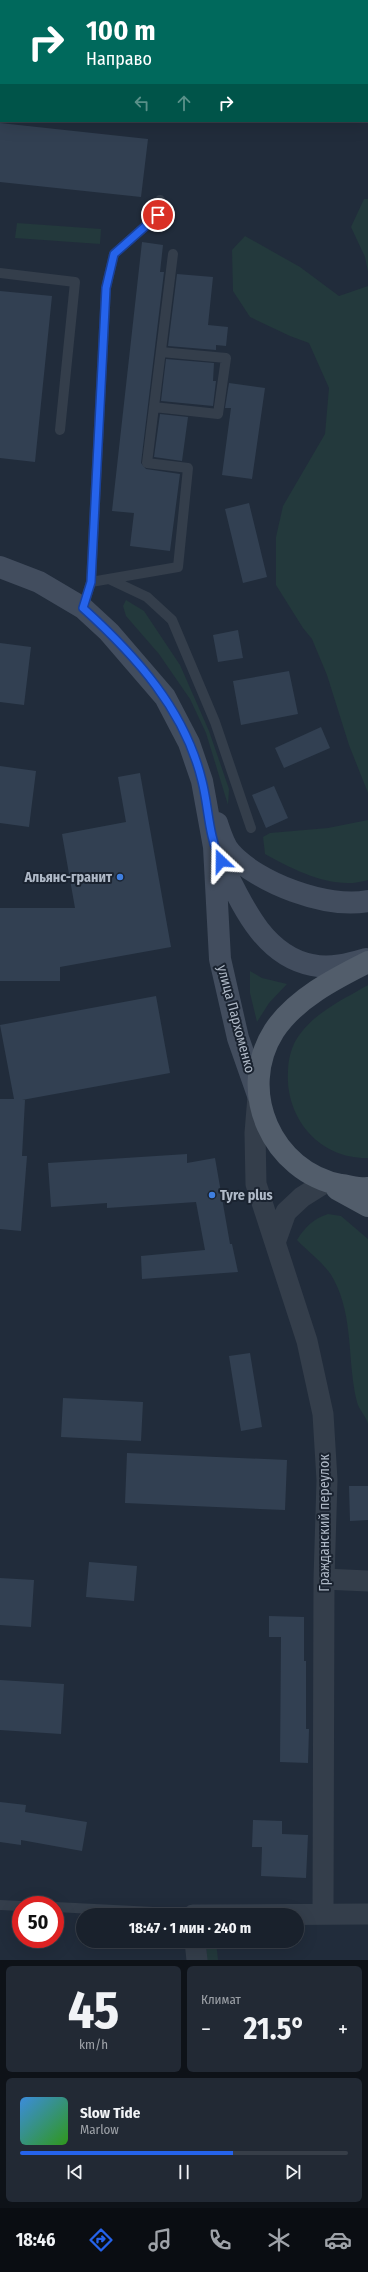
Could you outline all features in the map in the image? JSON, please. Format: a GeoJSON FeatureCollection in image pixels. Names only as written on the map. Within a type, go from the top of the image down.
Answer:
{"type":"FeatureCollection","features":[{"type":"Feature","properties":{"kind":"main road","name":"улица Пархоменко"},"geometry":{"type":"LineString","coordinates":[[0,567],[39,582],[83,608],[114,637],[165,697],[189,743],[202,781],[214,847],[220,959],[238,1038],[258,1094]]}},
{"type":"Feature","properties":{"kind":"main road"},"geometry":{"type":"LineString","coordinates":[[202,781],[228,850],[248,868],[296,891],[336,903],[368,901]]}},
{"type":"Feature","properties":{"kind":"main road","name":"улица Пархоменко"},"geometry":{"type":"LineString","coordinates":[[214,847],[241,903],[272,947],[312,965],[340,966],[368,959]]}},
{"type":"Feature","properties":{"kind":"main road"},"geometry":{"type":"LineString","coordinates":[[368,962],[340,976],[306,999],[282,1020],[262,1054],[258,1094],[272,1133],[287,1157],[308,1173],[368,1206]]}},
{"type":"Feature","properties":{"kind":"main road"},"geometry":{"type":"LineString","coordinates":[[326,1182],[368,1188]]}},
{"type":"Feature","properties":{"kind":"street","name":"Гражданский переулок"},"geometry":{"type":"LineString","coordinates":[[258,1094],[255,1133],[256,1184],[276,1240],[307,1341],[323,1414],[327,1480],[324,1580],[323,1914]]}},
{"type":"Feature","properties":{"kind":"street"},"geometry":{"type":"LineString","coordinates":[[276,1240],[286,1212],[302,1197],[326,1182]]}},
{"type":"Feature","properties":{"kind":"street"},"geometry":{"type":"LineString","coordinates":[[324,1580],[368,1581]]}},
{"type":"Feature","properties":{"kind":"street"},"geometry":{"type":"LineString","coordinates":[[304,1914],[368,1914]]}},
{"type":"Feature","properties":{"kind":"street"},"geometry":{"type":"LineString","coordinates":[[196,1948],[197,1960]]}},
{"type":"Feature","properties":{"kind":"lane"},"geometry":{"type":"LineString","coordinates":[[83,608],[91,582],[106,288],[114,254],[158,215],[160,200]]}},
{"type":"Feature","properties":{"kind":"lane"},"geometry":{"type":"LineString","coordinates":[[91,582],[178,567],[188,468],[147,464],[173,254]]}},
{"type":"Feature","properties":{"kind":"lane"},"geometry":{"type":"LineString","coordinates":[[0,274],[75,282],[60,430]]}},
{"type":"Feature","properties":{"kind":"lane"},"geometry":{"type":"LineString","coordinates":[[154,407],[218,414],[226,358],[161,352]]}},
{"type":"Feature","properties":{"kind":"lane"},"geometry":{"type":"LineString","coordinates":[[109,578],[147,597],[172,620],[215,722],[251,828]]}},
{"type":"Feature","properties":{"kind":"lane"},"geometry":{"type":"LineString","coordinates":[[0,1905],[12,1906]]}},
{"type":"Feature","properties":{"kind":"lane"},"geometry":{"type":"LineString","coordinates":[[64,1907],[76,1908]]}},
{"type":"Feature","properties":{"kind":"green space"},"geometry":{"type":"Polygon","coordinates":[[[364,199],[368,199],[368,272],[365,257],[351,227],[364,199]]]}},
{"type":"Feature","properties":{"kind":"green space"},"geometry":{"type":"Polygon","coordinates":[[[17,223],[101,229],[100,244],[15,238],[17,223]]]}},
{"type":"Feature","properties":{"kind":"green space"},"geometry":{"type":"Polygon","coordinates":[[[245,236],[300,267],[339,296],[368,286],[368,793],[349,745],[327,675],[312,639],[303,628],[276,585],[276,537],[283,506],[325,434],[329,388],[309,343],[290,336],[250,317],[233,291],[232,250],[245,236]]]}},
{"type":"Feature","properties":{"kind":"green space"},"geometry":{"type":"Polygon","coordinates":[[[126,600],[144,611],[180,665],[209,731],[229,789],[228,805],[206,733],[190,699],[159,654],[126,616],[123,606],[126,600]]]}},
{"type":"Feature","properties":{"kind":"green space"},"geometry":{"type":"Polygon","coordinates":[[[368,820],[368,880],[355,883],[328,881],[301,872],[265,854],[263,837],[270,833],[328,828],[368,820]]]}},
{"type":"Feature","properties":{"kind":"green space"},"geometry":{"type":"Polygon","coordinates":[[[250,971],[262,978],[287,984],[269,1003],[257,1022],[250,993],[250,971]]]}},
{"type":"Feature","properties":{"kind":"green space"},"geometry":{"type":"Polygon","coordinates":[[[368,985],[368,1158],[350,1156],[334,1151],[320,1143],[308,1132],[292,1105],[288,1071],[293,1047],[297,1038],[307,1026],[331,1006],[368,985]]]}},
{"type":"Feature","properties":{"kind":"green space"},"geometry":{"type":"Polygon","coordinates":[[[328,1214],[341,1216],[368,1239],[368,1424],[357,1402],[345,1309],[340,1295],[331,1274],[297,1240],[310,1224],[318,1218],[328,1214]]]}},
{"type":"Feature","properties":{"kind":"green space"},"geometry":{"type":"Polygon","coordinates":[[[206,1948],[217,1948],[218,1960],[207,1960],[206,1948]]]}},
{"type":"Feature","properties":{"kind":"building"},"geometry":{"type":"Polygon","coordinates":[[[0,123],[148,139],[141,197],[0,182],[0,123]]]}},
{"type":"Feature","properties":{"kind":"building"},"geometry":{"type":"Polygon","coordinates":[[[142,242],[163,245],[160,272],[164,272],[141,463],[146,469],[180,474],[170,551],[130,546],[134,513],[112,511],[142,242]]]}},
{"type":"Feature","properties":{"kind":"building"},"geometry":{"type":"Polygon","coordinates":[[[177,274],[213,277],[208,325],[228,327],[226,346],[216,345],[216,350],[168,346],[177,274]]]}},
{"type":"Feature","properties":{"kind":"building"},"geometry":{"type":"Polygon","coordinates":[[[0,291],[52,296],[35,462],[0,458],[0,291]]]}},
{"type":"Feature","properties":{"kind":"building"},"geometry":{"type":"Polygon","coordinates":[[[166,359],[214,363],[213,381],[216,381],[213,406],[161,401],[166,359]]]}},
{"type":"Feature","properties":{"kind":"building"},"geometry":{"type":"Polygon","coordinates":[[[229,383],[265,388],[252,479],[222,475],[231,408],[225,408],[229,383]]]}},
{"type":"Feature","properties":{"kind":"building"},"geometry":{"type":"Polygon","coordinates":[[[160,414],[188,417],[182,461],[154,457],[160,414]]]}},
{"type":"Feature","properties":{"kind":"building"},"geometry":{"type":"Polygon","coordinates":[[[249,503],[267,577],[243,583],[225,509],[249,503]]]}},
{"type":"Feature","properties":{"kind":"building"},"geometry":{"type":"Polygon","coordinates":[[[238,630],[243,658],[218,662],[213,635],[238,630]]]}},
{"type":"Feature","properties":{"kind":"building"},"geometry":{"type":"Polygon","coordinates":[[[0,643],[31,647],[24,705],[0,702],[0,643]]]}},
{"type":"Feature","properties":{"kind":"building"},"geometry":{"type":"Polygon","coordinates":[[[289,671],[298,714],[241,725],[233,681],[289,671]]]}},
{"type":"Feature","properties":{"kind":"building"},"geometry":{"type":"Polygon","coordinates":[[[321,727],[330,748],[284,768],[275,748],[321,727]]]}},
{"type":"Feature","properties":{"kind":"building"},"geometry":{"type":"Polygon","coordinates":[[[0,766],[36,771],[29,827],[0,823],[0,766]]]}},
{"type":"Feature","properties":{"kind":"building"},"geometry":{"type":"Polygon","coordinates":[[[140,773],[171,947],[60,967],[60,981],[0,981],[0,908],[75,908],[62,834],[126,822],[118,777],[140,773]]]}},
{"type":"Feature","properties":{"kind":"building"},"geometry":{"type":"Polygon","coordinates":[[[274,786],[288,818],[266,828],[252,795],[274,786]]]}},
{"type":"Feature","properties":{"kind":"building"},"geometry":{"type":"Polygon","coordinates":[[[156,996],[170,1073],[22,1100],[25,1100],[22,1156],[27,1156],[21,1231],[0,1229],[0,1099],[14,1099],[0,1025],[156,996]]]}},
{"type":"Feature","properties":{"kind":"building"},"geometry":{"type":"Polygon","coordinates":[[[187,1154],[187,1163],[215,1158],[230,1244],[232,1244],[238,1272],[142,1279],[141,1256],[205,1250],[196,1202],[107,1208],[107,1203],[51,1207],[48,1163],[187,1154]]]}},
{"type":"Feature","properties":{"kind":"building"},"geometry":{"type":"Polygon","coordinates":[[[250,1353],[262,1427],[241,1431],[229,1356],[250,1353]]]}},
{"type":"Feature","properties":{"kind":"building"},"geometry":{"type":"Polygon","coordinates":[[[63,1398],[143,1402],[141,1441],[61,1437],[63,1398]]]}},
{"type":"Feature","properties":{"kind":"building"},"geometry":{"type":"Polygon","coordinates":[[[127,1453],[287,1460],[285,1510],[125,1503],[127,1453]]]}},
{"type":"Feature","properties":{"kind":"building"},"geometry":{"type":"Polygon","coordinates":[[[349,1486],[368,1486],[368,1520],[350,1521],[349,1486]]]}},
{"type":"Feature","properties":{"kind":"building"},"geometry":{"type":"Polygon","coordinates":[[[89,1562],[137,1566],[134,1601],[86,1597],[89,1562]]]}},
{"type":"Feature","properties":{"kind":"building"},"geometry":{"type":"Polygon","coordinates":[[[0,1578],[34,1580],[31,1627],[0,1625],[0,1578]]]}},
{"type":"Feature","properties":{"kind":"building"},"geometry":{"type":"Polygon","coordinates":[[[269,1616],[304,1617],[304,1661],[306,1661],[306,1729],[309,1729],[308,1763],[280,1762],[281,1637],[269,1637],[269,1616]]]}},
{"type":"Feature","properties":{"kind":"building"},"geometry":{"type":"Polygon","coordinates":[[[0,1680],[64,1684],[61,1734],[0,1730],[0,1680]]]}},
{"type":"Feature","properties":{"kind":"building"},"geometry":{"type":"Polygon","coordinates":[[[0,1802],[26,1805],[25,1812],[87,1822],[82,1851],[21,1840],[21,1845],[0,1842],[0,1802]]]}},
{"type":"Feature","properties":{"kind":"building"},"geometry":{"type":"Polygon","coordinates":[[[253,1820],[282,1821],[282,1834],[308,1835],[306,1878],[261,1876],[262,1847],[252,1847],[253,1820]]]}},
{"type":"Feature","properties":{"kind":"place","name":"Альянс-гранит"},"geometry":{"type":"Point","coordinates":[120,877]}},
{"type":"Feature","properties":{"kind":"place","name":"Tyre plus"},"geometry":{"type":"Point","coordinates":[212,1195]}},
{"type":"Feature","properties":{"kind":"route"},"geometry":{"type":"LineString","coordinates":[[158,215],[114,254],[106,288],[91,582],[83,608],[117,640],[150,676],[165,697],[189,743],[202,781],[214,847],[221,861]]}}]}
